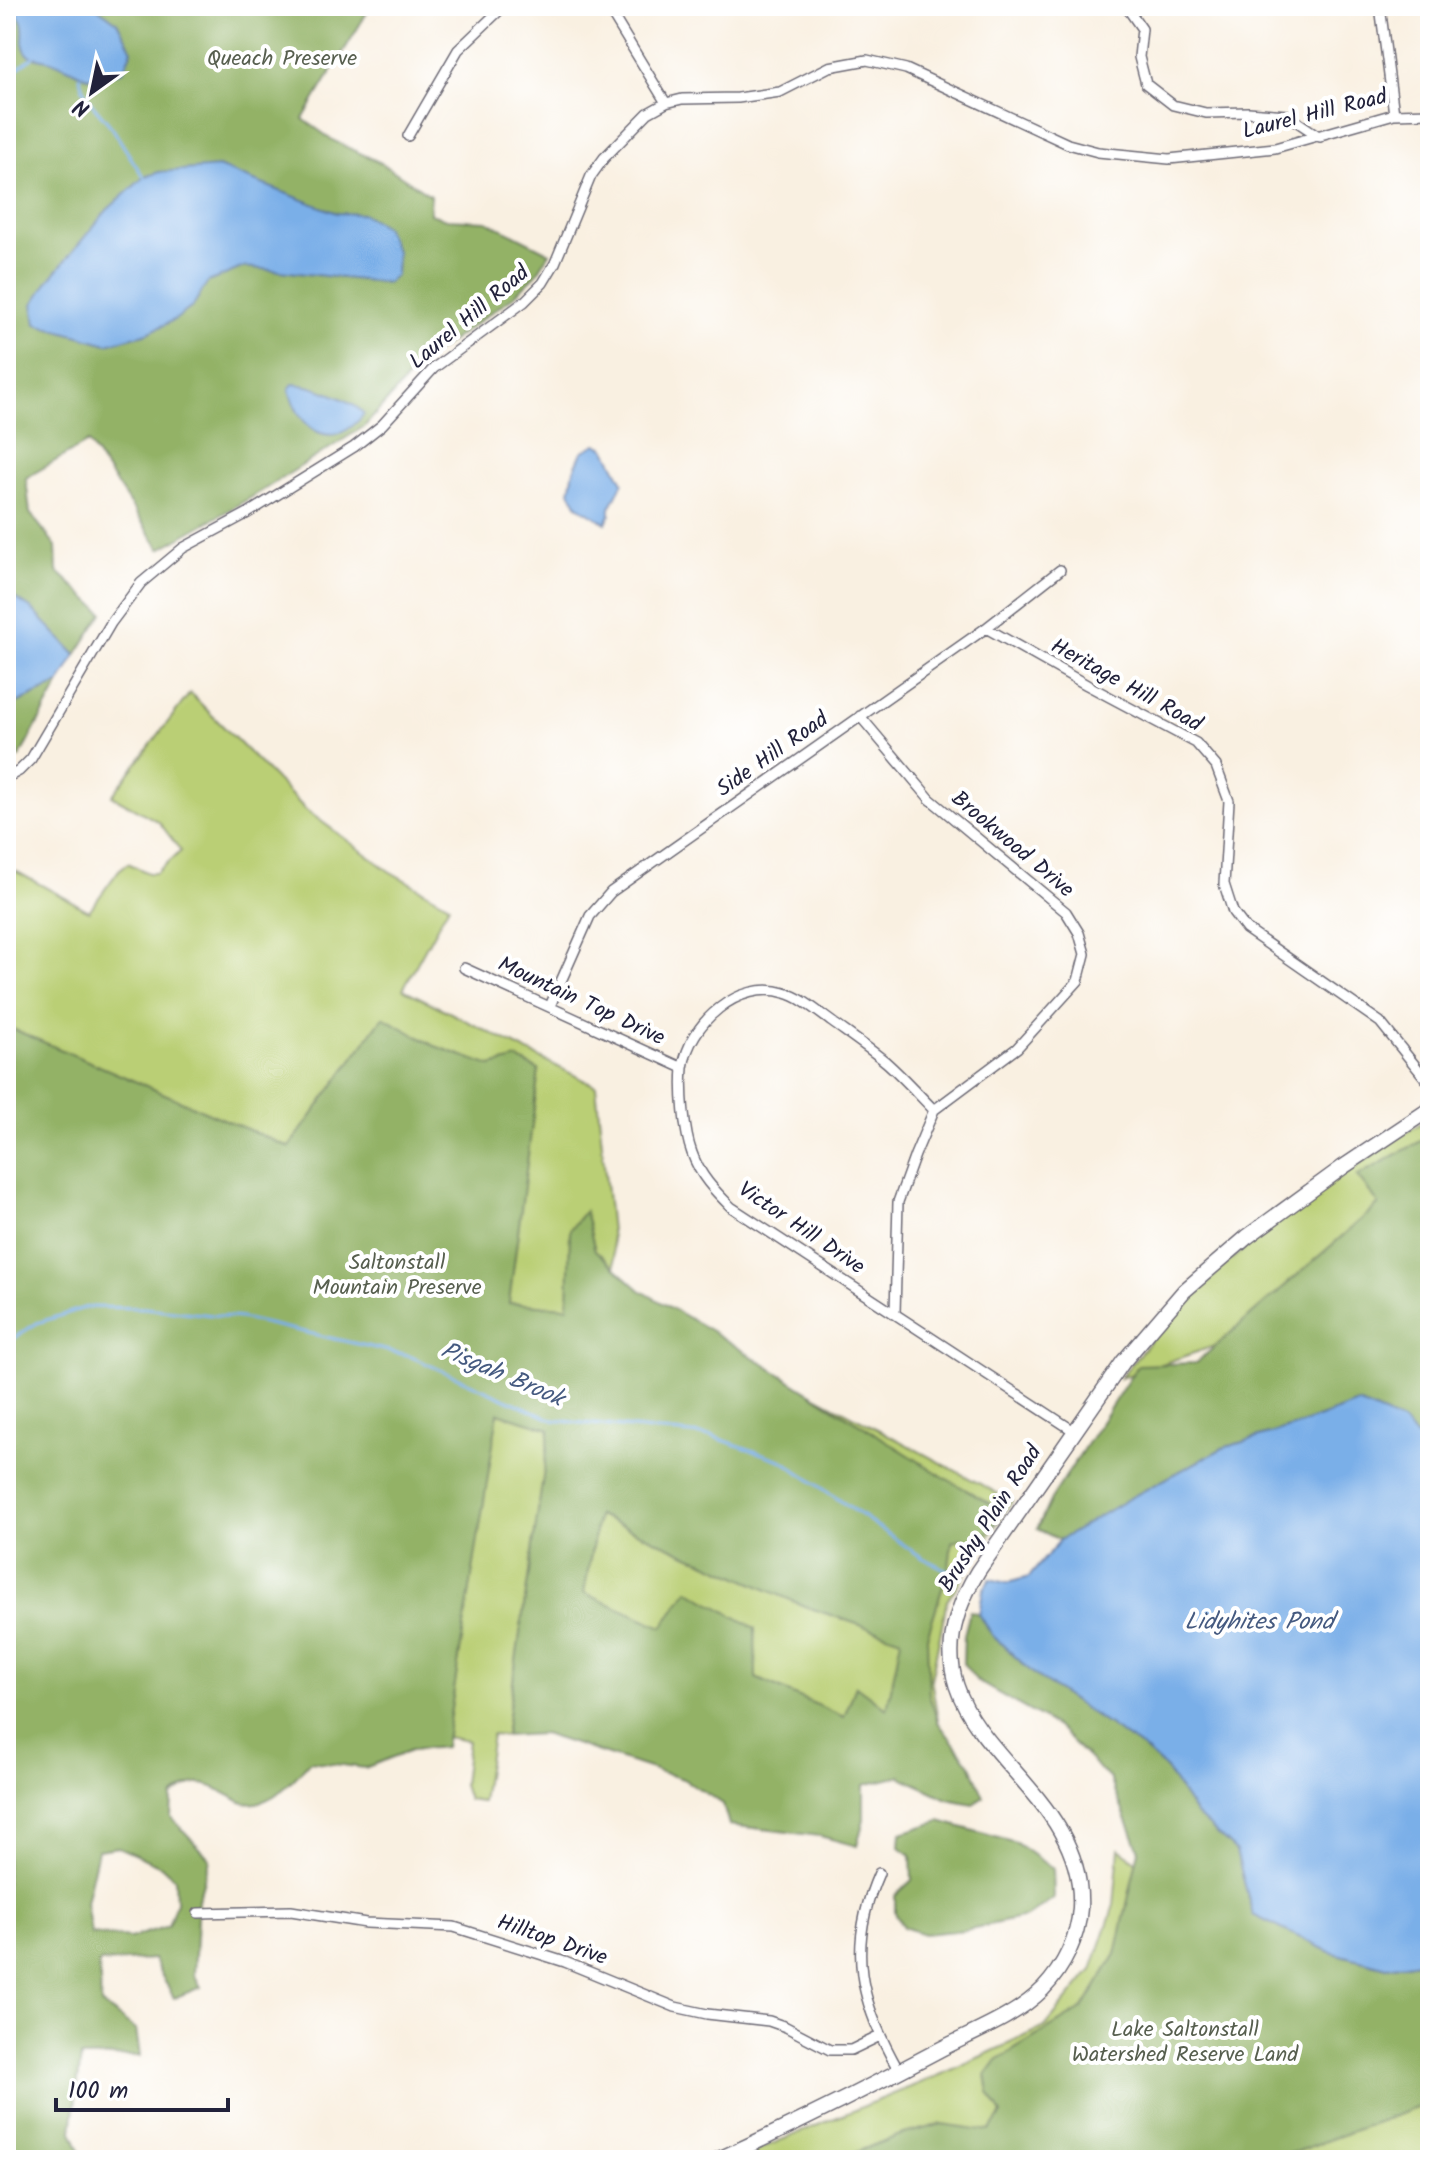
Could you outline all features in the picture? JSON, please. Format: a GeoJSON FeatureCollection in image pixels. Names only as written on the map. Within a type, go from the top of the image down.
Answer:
{"type":"FeatureCollection","features":[{"type":"Feature","properties":{"kind":"main road","name":"Brushy Plain Road"},"geometry":{"type":"LineString","coordinates":[[717,2160],[804,2120],[1012,2013],[1042,1989],[1064,1962],[1079,1920],[1077,1870],[1064,1834],[968,1714],[959,1695],[951,1655],[956,1617],[968,1588],[1123,1362],[1188,1287],[1247,1237],[1430,1109]]}},
{"type":"Feature","properties":{"kind":"street"},"geometry":{"type":"LineString","coordinates":[[408,136],[458,50],[504,6]]}},
{"type":"Feature","properties":{"kind":"street"},"geometry":{"type":"LineString","coordinates":[[607,6],[666,103]]}},
{"type":"Feature","properties":{"kind":"street"},"geometry":{"type":"LineString","coordinates":[[1126,6],[1142,29],[1139,57],[1146,84],[1173,105],[1206,113],[1287,115],[1320,137]]}},
{"type":"Feature","properties":{"kind":"street"},"geometry":{"type":"LineString","coordinates":[[1380,6],[1394,114]]}},
{"type":"Feature","properties":{"kind":"street","name":"Laurel Hill Road"},"geometry":{"type":"LineString","coordinates":[[6,778],[31,759],[111,623],[141,583],[183,548],[248,513],[354,447],[382,425],[434,368],[524,302],[543,283],[555,263],[591,176],[604,158],[648,113],[666,103],[682,99],[738,98],[780,92],[829,67],[867,60],[906,69],[1041,133],[1098,152],[1169,159],[1275,148],[1394,114],[1430,113]]}},
{"type":"Feature","properties":{"kind":"street","name":"Side Hill Road"},"geometry":{"type":"LineString","coordinates":[[550,1006],[590,916],[611,892],[986,628],[1060,570]]}},
{"type":"Feature","properties":{"kind":"street","name":"Heritage Hill Road"},"geometry":{"type":"LineString","coordinates":[[986,628],[1196,743],[1216,766],[1229,801],[1224,884],[1233,912],[1246,929],[1380,1022],[1430,1084]]}},
{"type":"Feature","properties":{"kind":"street","name":"Brookwood Drive"},"geometry":{"type":"LineString","coordinates":[[860,716],[930,799],[1066,912],[1079,933],[1085,954],[1078,981],[1017,1048],[934,1110]]}},
{"type":"Feature","properties":{"kind":"street","name":"Mountain Top Drive"},"geometry":{"type":"LineString","coordinates":[[464,968],[683,1068]]}},
{"type":"Feature","properties":{"kind":"street","name":"Victor Hill Drive"},"geometry":{"type":"LineString","coordinates":[[895,1313],[731,1207],[703,1179],[691,1152],[685,1120],[683,1068],[690,1047],[708,1020],[734,996],[761,991],[785,993],[815,1010],[885,1062],[934,1110]]}},
{"type":"Feature","properties":{"kind":"street"},"geometry":{"type":"LineString","coordinates":[[934,1110],[898,1202],[895,1313],[1074,1431]]}},
{"type":"Feature","properties":{"kind":"street"},"geometry":{"type":"LineString","coordinates":[[879,1873],[867,1901],[859,1957],[867,2003],[899,2071]]}},
{"type":"Feature","properties":{"kind":"street","name":"Hilltop Drive"},"geometry":{"type":"LineString","coordinates":[[198,1913],[291,1911],[366,1923],[454,1927],[565,1962],[675,2007],[777,2024],[830,2050],[851,2050],[880,2036]]}},
{"type":"Feature","properties":{"kind":"green space","name":"Queach Preserve"},"geometry":{"type":"Polygon","coordinates":[[[6,6],[371,6],[303,119],[334,141],[381,163],[430,195],[430,214],[447,219],[487,221],[550,253],[536,275],[514,296],[421,363],[365,426],[252,497],[160,549],[88,442],[26,478],[30,513],[56,546],[57,571],[103,613],[76,655],[32,609],[6,592],[6,6]]]}},
{"type":"Feature","properties":{"kind":"green space"},"geometry":{"type":"Polygon","coordinates":[[[60,683],[20,756],[6,765],[6,708],[60,683]]]}},
{"type":"Feature","properties":{"kind":"green space","name":"Saltonstall Mountain Preserve"},"geometry":{"type":"Polygon","coordinates":[[[190,693],[306,810],[389,871],[449,905],[403,989],[596,1086],[617,1289],[1012,1501],[947,1601],[931,1679],[951,1795],[528,1582],[505,1736],[492,1735],[482,1802],[468,1800],[463,1785],[468,1741],[446,1737],[475,1556],[6,1469],[6,882],[10,868],[89,911],[119,870],[128,863],[148,873],[156,873],[181,851],[159,822],[112,796],[190,693]]]}},
{"type":"Feature","properties":{"kind":"green space"},"geometry":{"type":"Polygon","coordinates":[[[6,794],[11,837],[6,882],[6,794]]]}},
{"type":"Feature","properties":{"kind":"green space"},"geometry":{"type":"Polygon","coordinates":[[[383,1017],[435,1046],[491,1066],[518,1059],[539,1070],[509,1303],[568,1307],[570,1229],[585,1211],[595,1250],[640,1290],[1004,1511],[977,1546],[961,1538],[952,1542],[949,1567],[927,1637],[929,1695],[938,1722],[971,1766],[984,1797],[973,1804],[947,1799],[900,1776],[864,1785],[864,1819],[857,1846],[820,1836],[729,1825],[723,1804],[683,1779],[543,1734],[505,1736],[550,1429],[498,1413],[445,1747],[411,1750],[365,1768],[310,1761],[282,1791],[254,1803],[243,1803],[202,1784],[189,1786],[172,1797],[171,1817],[210,1859],[198,1900],[194,1974],[201,1987],[174,1998],[153,1959],[99,1963],[101,2004],[136,2030],[140,2056],[81,2057],[72,2131],[84,2160],[6,2160],[6,1026],[289,1147],[383,1017]],[[598,1515],[584,1593],[662,1627],[688,1590],[755,1628],[756,1678],[844,1717],[856,1686],[887,1709],[901,1639],[804,1606],[598,1515]],[[118,1847],[98,1850],[86,1902],[91,1934],[130,1938],[168,1926],[176,1902],[175,1879],[161,1866],[118,1847]]]}},
{"type":"Feature","properties":{"kind":"green space"},"geometry":{"type":"Polygon","coordinates":[[[1430,1117],[1430,1344],[1377,1291],[1120,1378],[1176,1310],[1252,1242],[1310,1198],[1430,1117]]]}},
{"type":"Feature","properties":{"kind":"green space"},"geometry":{"type":"Polygon","coordinates":[[[1430,1136],[1430,1450],[1402,1422],[1358,1403],[1223,1448],[1060,1540],[1037,1529],[1051,1499],[1138,1365],[1196,1363],[1379,1204],[1357,1176],[1430,1136]]]}},
{"type":"Feature","properties":{"kind":"green space","name":"Lake Saltonstall Watershed Reserve Land"},"geometry":{"type":"Polygon","coordinates":[[[970,1611],[979,1614],[993,1636],[1035,1675],[1144,1749],[1166,1769],[1196,1814],[1236,1851],[1253,1915],[1330,1952],[1387,1967],[1430,1960],[1430,2103],[1273,2160],[836,2160],[900,2135],[942,2124],[990,2131],[1002,2114],[989,2093],[986,2075],[997,2060],[1083,2008],[1116,1954],[1139,1850],[1110,1779],[1057,1727],[977,1681],[963,1663],[964,1635],[970,1611]]]}},
{"type":"Feature","properties":{"kind":"green space"},"geometry":{"type":"Polygon","coordinates":[[[940,1821],[1016,1843],[1053,1869],[1054,1898],[1026,1917],[965,1930],[924,1934],[903,1927],[895,1913],[895,1896],[912,1880],[911,1855],[900,1847],[901,1833],[940,1821]]]}},
{"type":"Feature","properties":{"kind":"green space","name":"Lake Saltonstall Watershed Reserve Land"},"geometry":{"type":"Polygon","coordinates":[[[1119,1849],[1430,2074],[1430,2160],[733,2160],[947,2072],[1045,2027],[1092,1970],[1114,1905],[1119,1849]]]}},
{"type":"Feature","properties":{"kind":"water"},"geometry":{"type":"Polygon","coordinates":[[[12,6],[95,6],[117,22],[132,50],[123,71],[92,78],[29,55],[23,45],[22,22],[12,6]]]}},
{"type":"Feature","properties":{"kind":"water"},"geometry":{"type":"Polygon","coordinates":[[[218,167],[337,213],[363,214],[385,227],[397,253],[396,275],[387,283],[244,267],[208,282],[192,307],[176,319],[148,333],[107,344],[36,324],[33,304],[49,280],[107,210],[144,177],[159,172],[218,167]]]}},
{"type":"Feature","properties":{"kind":"water"},"geometry":{"type":"Polygon","coordinates":[[[293,384],[331,394],[364,414],[341,433],[329,435],[319,432],[309,426],[294,404],[289,389],[293,384]]]}},
{"type":"Feature","properties":{"kind":"water"},"geometry":{"type":"Polygon","coordinates":[[[596,444],[605,448],[623,482],[606,523],[578,506],[570,491],[582,452],[596,444]]]}},
{"type":"Feature","properties":{"kind":"water"},"geometry":{"type":"Polygon","coordinates":[[[6,592],[32,609],[76,655],[60,683],[6,708],[6,592]]]}},
{"type":"Feature","properties":{"kind":"water","name":"Lidyhites Pond"},"geometry":{"type":"Polygon","coordinates":[[[1358,1403],[1402,1422],[1430,1450],[1430,1960],[1387,1967],[1330,1952],[1253,1915],[1236,1851],[1196,1814],[1166,1769],[1144,1749],[1035,1675],[993,1636],[979,1614],[983,1590],[990,1579],[1007,1583],[1029,1577],[1060,1540],[1128,1499],[1223,1448],[1358,1403]]]}},
{"type":"Feature","properties":{"kind":"waterway"},"geometry":{"type":"LineString","coordinates":[[6,77],[33,57]]}},
{"type":"Feature","properties":{"kind":"waterway"},"geometry":{"type":"LineString","coordinates":[[1426,96],[1430,74]]}},
{"type":"Feature","properties":{"kind":"waterway"},"geometry":{"type":"LineString","coordinates":[[80,76],[88,98],[113,129],[144,177]]}},
{"type":"Feature","properties":{"kind":"waterway","name":"Pisgah Brook"},"geometry":{"type":"LineString","coordinates":[[6,1343],[37,1323],[87,1307],[145,1308],[241,1318],[407,1355],[553,1420],[711,1436],[783,1461],[923,1558],[959,1576]]}}]}
